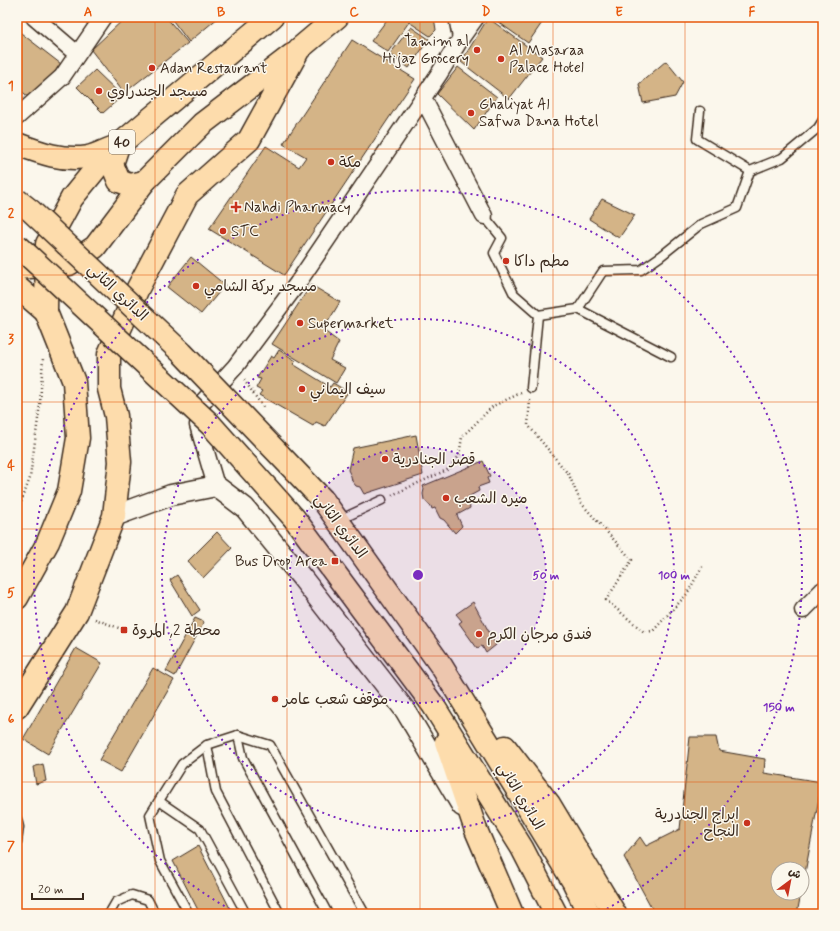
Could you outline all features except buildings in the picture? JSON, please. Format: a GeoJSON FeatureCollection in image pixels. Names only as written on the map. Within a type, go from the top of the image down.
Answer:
{"type":"FeatureCollection","features":[{"type":"Feature","properties":{"kind":"main road","name":"40"},"geometry":{"type":"LineString","coordinates":[[46,312],[47,244],[72,198],[107,155],[272,17]]}},
{"type":"Feature","properties":{"kind":"main road"},"geometry":{"type":"LineString","coordinates":[[17,268],[69,264],[96,247],[144,182],[202,124],[299,49],[337,17]]}},
{"type":"Feature","properties":{"kind":"main road"},"geometry":{"type":"LineString","coordinates":[[17,707],[78,612],[114,516],[120,462],[116,416],[109,389],[109,354],[138,288],[187,195],[249,140],[299,49]]}},
{"type":"Feature","properties":{"kind":"main road"},"geometry":{"type":"LineString","coordinates":[[17,144],[43,154],[66,158],[89,157],[118,146]]}},
{"type":"Feature","properties":{"kind":"main road"},"geometry":{"type":"LineString","coordinates":[[118,146],[112,164],[119,181],[130,185],[144,182]]}},
{"type":"Feature","properties":{"kind":"main road","name":"الدائري الثاني"},"geometry":{"type":"LineString","coordinates":[[17,200],[31,211],[182,353],[323,500],[442,667],[573,881],[589,914]]}},
{"type":"Feature","properties":{"kind":"main road","name":"الدائري الثاني"},"geometry":{"type":"LineString","coordinates":[[17,245],[211,425],[294,518],[433,705],[522,848],[556,914]]}},
{"type":"Feature","properties":{"kind":"main road"},"geometry":{"type":"LineString","coordinates":[[17,287],[46,312],[74,382],[78,438],[69,491],[48,542],[17,598]]}},
{"type":"Feature","properties":{"kind":"main road"},"geometry":{"type":"LineString","coordinates":[[442,667],[549,804],[615,914]]}},
{"type":"Feature","properties":{"kind":"main road"},"geometry":{"type":"LineString","coordinates":[[433,705],[476,830],[512,914]]}},
{"type":"Feature","properties":{"kind":"street"},"geometry":{"type":"LineString","coordinates":[[34,17],[77,54]]}},
{"type":"Feature","properties":{"kind":"street"},"geometry":{"type":"LineString","coordinates":[[17,117],[62,77],[103,17]]}},
{"type":"Feature","properties":{"kind":"street"},"geometry":{"type":"LineString","coordinates":[[457,17],[461,38]]}},
{"type":"Feature","properties":{"kind":"street"},"geometry":{"type":"LineString","coordinates":[[476,17],[297,284],[235,366],[202,403],[198,425],[216,486],[245,508],[303,579],[405,710],[476,830]]}},
{"type":"Feature","properties":{"kind":"street"},"geometry":{"type":"LineString","coordinates":[[423,98],[484,216]]}},
{"type":"Feature","properties":{"kind":"street"},"geometry":{"type":"LineString","coordinates":[[114,516],[171,495],[216,486]]}},
{"type":"Feature","properties":{"kind":"street"},"geometry":{"type":"LineString","coordinates":[[803,610],[823,590]]}},
{"type":"Feature","properties":{"kind":"lane"},"geometry":{"type":"LineString","coordinates":[[700,111],[696,139],[750,171]]}},
{"type":"Feature","properties":{"kind":"lane"},"geometry":{"type":"LineString","coordinates":[[578,309],[603,271],[641,270],[701,224],[737,208],[750,171],[782,158],[818,128],[823,120]]}},
{"type":"Feature","properties":{"kind":"lane"},"geometry":{"type":"LineString","coordinates":[[484,216],[502,238],[494,253],[514,294],[538,316]]}},
{"type":"Feature","properties":{"kind":"lane"},"geometry":{"type":"LineString","coordinates":[[538,316],[578,309],[671,357]]}},
{"type":"Feature","properties":{"kind":"lane"},"geometry":{"type":"LineString","coordinates":[[531,388],[538,316]]}},
{"type":"Feature","properties":{"kind":"lane"},"geometry":{"type":"LineString","coordinates":[[338,520],[382,500]]}},
{"type":"Feature","properties":{"kind":"lane"},"geometry":{"type":"LineString","coordinates":[[238,735],[243,758],[328,914]]}},
{"type":"Feature","properties":{"kind":"lane"},"geometry":{"type":"LineString","coordinates":[[189,914],[160,861],[150,815],[182,764],[206,745],[238,735],[270,745],[365,914]]}},
{"type":"Feature","properties":{"kind":"lane"},"geometry":{"type":"LineString","coordinates":[[206,745],[216,792],[280,914]]}},
{"type":"Feature","properties":{"kind":"lane"},"geometry":{"type":"LineString","coordinates":[[159,801],[200,829],[246,914]]}},
{"type":"Feature","properties":{"kind":"lane"},"geometry":{"type":"LineString","coordinates":[[17,819],[19,827],[17,842]]}},
{"type":"Feature","properties":{"kind":"lane"},"geometry":{"type":"LineString","coordinates":[[109,914],[116,902],[132,895],[148,900],[155,914]]}},
{"type":"Feature","properties":{"kind":"path"},"geometry":{"type":"LineString","coordinates":[[17,513],[30,478],[40,404],[43,358]]}},
{"type":"Feature","properties":{"kind":"path"},"geometry":{"type":"LineString","coordinates":[[382,500],[449,469],[459,456],[462,437],[493,406],[531,388],[528,425],[569,475],[581,503],[632,560],[606,600],[644,632],[654,631],[687,594],[703,565]]}},
{"type":"Feature","properties":{"kind":"path"},"geometry":{"type":"LineString","coordinates":[[78,612],[124,630]]}},
{"type":"Feature","properties":{"kind":"place","name":"Tamim al Hijaz Grocery"},"geometry":{"type":"Point","coordinates":[477,50]}},
{"type":"Feature","properties":{"kind":"place","name":"Al Masaraa Palace Hotel"},"geometry":{"type":"Point","coordinates":[501,59]}},
{"type":"Feature","properties":{"kind":"place","name":"Adan Restaurant"},"geometry":{"type":"Point","coordinates":[152,68]}},
{"type":"Feature","properties":{"kind":"place","name":"مسجد الجندراوي"},"geometry":{"type":"Point","coordinates":[99,91]}},
{"type":"Feature","properties":{"kind":"place","name":"Ghaliyat Al Safwa Dana Hotel"},"geometry":{"type":"Point","coordinates":[471,113]}},
{"type":"Feature","properties":{"kind":"place","name":"مكة"},"geometry":{"type":"Point","coordinates":[331,162]}},
{"type":"Feature","properties":{"kind":"place","name":"Nahdi Pharmacy"},"geometry":{"type":"Point","coordinates":[236,207]}},
{"type":"Feature","properties":{"kind":"place","name":"STC"},"geometry":{"type":"Point","coordinates":[223,231]}},
{"type":"Feature","properties":{"kind":"place","name":"مطم داكا"},"geometry":{"type":"Point","coordinates":[506,261]}},
{"type":"Feature","properties":{"kind":"place","name":"مسجد بركة الشامي"},"geometry":{"type":"Point","coordinates":[196,286]}},
{"type":"Feature","properties":{"kind":"place","name":"Supermarket"},"geometry":{"type":"Point","coordinates":[300,323]}},
{"type":"Feature","properties":{"kind":"place","name":"سيف اليماني"},"geometry":{"type":"Point","coordinates":[302,389]}},
{"type":"Feature","properties":{"kind":"place","name":"قصر الجنادرية"},"geometry":{"type":"Point","coordinates":[385,459]}},
{"type":"Feature","properties":{"kind":"place","name":"ميره الشعب"},"geometry":{"type":"Point","coordinates":[446,498]}},
{"type":"Feature","properties":{"kind":"place","name":"Bus Drop Area"},"geometry":{"type":"Point","coordinates":[335,561]}},
{"type":"Feature","properties":{"kind":"place","name":"محطة 2, المروة"},"geometry":{"type":"Point","coordinates":[124,630]}},
{"type":"Feature","properties":{"kind":"place","name":"فندق مرجان الكرم"},"geometry":{"type":"Point","coordinates":[479,634]}},
{"type":"Feature","properties":{"kind":"place","name":"موقف شعب عامر"},"geometry":{"type":"Point","coordinates":[275,699]}},
{"type":"Feature","properties":{"kind":"place","name":"ابراج الجنادرية النجاح"},"geometry":{"type":"Point","coordinates":[747,823]}}]}
